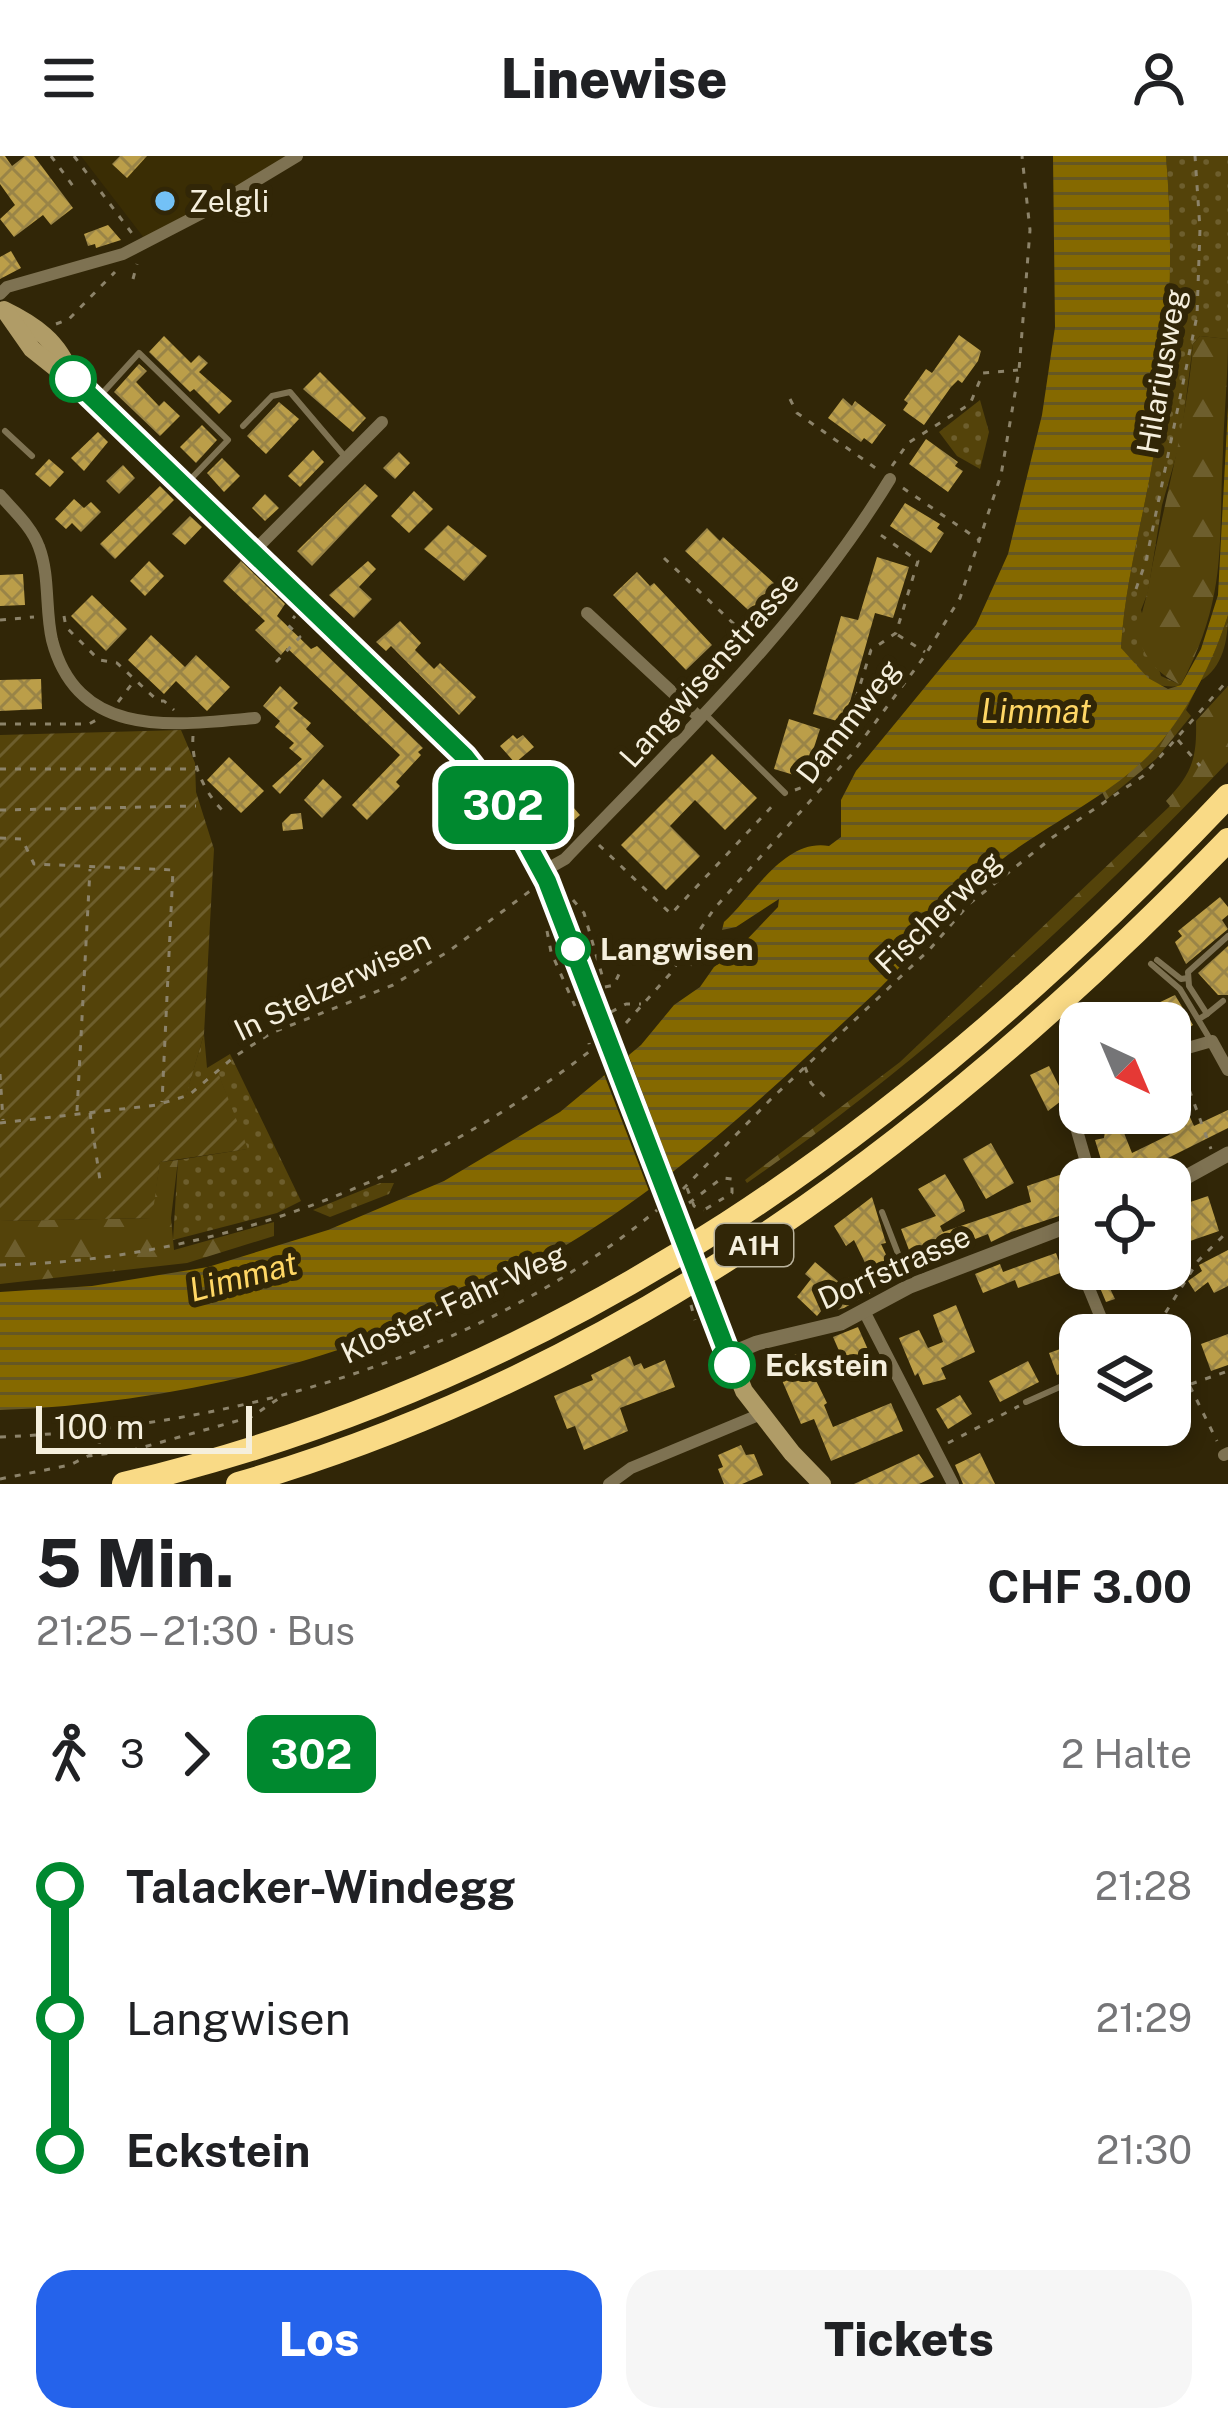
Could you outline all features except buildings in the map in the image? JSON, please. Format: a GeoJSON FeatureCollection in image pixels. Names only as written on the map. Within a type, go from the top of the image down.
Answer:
{"type":"FeatureCollection","features":[{"type":"Feature","properties":{"kind":"highway","name":"A1H"},"geometry":{"type":"LineString","coordinates":[[124,1484],[290,1437],[445,1377],[592,1306],[700,1244],[823,1160],[952,1059],[1081,944],[1228,796]]}},
{"type":"Feature","properties":{"kind":"highway","name":"A1H"},"geometry":{"type":"LineString","coordinates":[[238,1484],[340,1450],[506,1383],[634,1318],[750,1248],[886,1151],[980,1075],[1078,988],[1228,840]]}},
{"type":"Feature","properties":{"kind":"main road"},"geometry":{"type":"LineString","coordinates":[[2,304],[32,349],[55,370],[70,375],[185,485],[465,757],[496,795],[607,1020],[728,1355],[761,1414],[822,1484]]}},
{"type":"Feature","properties":{"kind":"street"},"geometry":{"type":"LineString","coordinates":[[2,304],[7,286],[123,254],[208,210],[296,156]]}},
{"type":"Feature","properties":{"kind":"street"},"geometry":{"type":"LineString","coordinates":[[253,551],[382,422]]}},
{"type":"Feature","properties":{"kind":"street","name":"Langwisenstrasse"},"geometry":{"type":"LineString","coordinates":[[538,880],[565,859],[764,652],[863,523],[887,477]]}},
{"type":"Feature","properties":{"kind":"street"},"geometry":{"type":"LineString","coordinates":[[0,495],[40,549],[53,643],[87,698],[138,724],[255,718]]}},
{"type":"Feature","properties":{"kind":"street"},"geometry":{"type":"LineString","coordinates":[[587,613],[703,716]]}},
{"type":"Feature","properties":{"kind":"street"},"geometry":{"type":"LineString","coordinates":[[1191,1047],[1212,1041],[1228,1070]]}},
{"type":"Feature","properties":{"kind":"street"},"geometry":{"type":"LineString","coordinates":[[1191,1174],[1222,1157]]}},
{"type":"Feature","properties":{"kind":"street","name":"Dorfstrasse"},"geometry":{"type":"LineString","coordinates":[[728,1355],[865,1313],[910,1286],[1059,1228]]}},
{"type":"Feature","properties":{"kind":"street"},"geometry":{"type":"LineString","coordinates":[[865,1313],[953,1484]]}},
{"type":"Feature","properties":{"kind":"street"},"geometry":{"type":"LineString","coordinates":[[609,1484],[631,1468],[761,1414]]}},
{"type":"Feature","properties":{"kind":"lane"},"geometry":{"type":"LineString","coordinates":[[96,400],[139,353],[228,440],[185,485]]}},
{"type":"Feature","properties":{"kind":"lane"},"geometry":{"type":"LineString","coordinates":[[242,426],[272,396],[290,392],[346,458]]}},
{"type":"Feature","properties":{"kind":"lane"},"geometry":{"type":"LineString","coordinates":[[5,431],[32,456]]}},
{"type":"Feature","properties":{"kind":"lane"},"geometry":{"type":"LineString","coordinates":[[703,716],[785,794]]}},
{"type":"Feature","properties":{"kind":"lane"},"geometry":{"type":"LineString","coordinates":[[1212,1041],[1188,972],[1228,936]]}},
{"type":"Feature","properties":{"kind":"lane"},"geometry":{"type":"LineString","coordinates":[[1188,978],[1181,979],[1154,962],[1203,1017]]}},
{"type":"Feature","properties":{"kind":"lane"},"geometry":{"type":"LineString","coordinates":[[1203,1017],[1223,1001]]}},
{"type":"Feature","properties":{"kind":"lane"},"geometry":{"type":"LineString","coordinates":[[883,1212],[910,1286]]}},
{"type":"Feature","properties":{"kind":"lane"},"geometry":{"type":"LineString","coordinates":[[1026,1402],[1059,1387]]}},
{"type":"Feature","properties":{"kind":"path"},"geometry":{"type":"LineString","coordinates":[[51,156],[73,186]]}},
{"type":"Feature","properties":{"kind":"path"},"geometry":{"type":"LineString","coordinates":[[50,329],[61,319],[69,319],[141,244],[74,156]]}},
{"type":"Feature","properties":{"kind":"path","name":"Dammweg"},"geometry":{"type":"LineString","coordinates":[[626,1023],[715,909],[851,754],[926,653],[960,598],[1001,475],[1016,397],[1030,230],[1022,156]]}},
{"type":"Feature","properties":{"kind":"path","name":"Hilariusweg"},"geometry":{"type":"LineString","coordinates":[[1136,589],[1146,561],[1196,316],[1200,229],[1195,156]]}},
{"type":"Feature","properties":{"kind":"path"},"geometry":{"type":"LineString","coordinates":[[981,541],[887,477],[908,443],[970,404],[983,374],[1019,370]]}},
{"type":"Feature","properties":{"kind":"path"},"geometry":{"type":"LineString","coordinates":[[790,399],[797,413],[877,470]]}},
{"type":"Feature","properties":{"kind":"path"},"geometry":{"type":"LineString","coordinates":[[856,698],[871,650],[896,633],[918,561],[863,523]]}},
{"type":"Feature","properties":{"kind":"path"},"geometry":{"type":"LineString","coordinates":[[664,558],[764,652]]}},
{"type":"Feature","properties":{"kind":"path"},"geometry":{"type":"LineString","coordinates":[[0,620],[58,608],[66,628],[99,660],[117,663],[158,701],[185,713],[195,723],[192,750],[205,792],[223,811]]}},
{"type":"Feature","properties":{"kind":"path"},"geometry":{"type":"LineString","coordinates":[[275,662],[300,637],[288,625],[301,610]]}},
{"type":"Feature","properties":{"kind":"path"},"geometry":{"type":"LineString","coordinates":[[896,633],[926,653]]}},
{"type":"Feature","properties":{"kind":"path"},"geometry":{"type":"LineString","coordinates":[[0,724],[88,724],[108,711],[135,680]]}},
{"type":"Feature","properties":{"kind":"path","name":"Fischerweg"},"geometry":{"type":"LineString","coordinates":[[686,1186],[930,949],[982,892],[1053,837],[1125,791],[1228,680]]}},
{"type":"Feature","properties":{"kind":"path"},"geometry":{"type":"LineString","coordinates":[[1176,739],[1200,766]]}},
{"type":"Feature","properties":{"kind":"path"},"geometry":{"type":"LineString","coordinates":[[588,834],[670,914],[785,794],[806,786],[818,754]]}},
{"type":"Feature","properties":{"kind":"path"},"geometry":{"type":"LineString","coordinates":[[1158,760],[1164,766]]}},
{"type":"Feature","properties":{"kind":"path"},"geometry":{"type":"LineString","coordinates":[[0,770],[200,769]]}},
{"type":"Feature","properties":{"kind":"path"},"geometry":{"type":"LineString","coordinates":[[785,794],[803,810]]}},
{"type":"Feature","properties":{"kind":"path"},"geometry":{"type":"LineString","coordinates":[[0,810],[196,806]]}},
{"type":"Feature","properties":{"kind":"path"},"geometry":{"type":"LineString","coordinates":[[0,838],[22,839],[34,864],[173,870],[162,1104]]}},
{"type":"Feature","properties":{"kind":"path"},"geometry":{"type":"LineString","coordinates":[[77,1113],[90,867]]}},
{"type":"Feature","properties":{"kind":"path","name":"In Stelzerwisen"},"geometry":{"type":"LineString","coordinates":[[2,1122],[162,1104],[189,1095],[271,1033],[393,985],[448,951],[538,880]]}},
{"type":"Feature","properties":{"kind":"path"},"geometry":{"type":"LineString","coordinates":[[573,900],[584,913],[605,987],[607,1020]]}},
{"type":"Feature","properties":{"kind":"path"},"geometry":{"type":"LineString","coordinates":[[547,932],[569,999],[579,1012]]}},
{"type":"Feature","properties":{"kind":"path"},"geometry":{"type":"LineString","coordinates":[[649,943],[692,965]]}},
{"type":"Feature","properties":{"kind":"path"},"geometry":{"type":"LineString","coordinates":[[605,987],[614,985],[619,974]]}},
{"type":"Feature","properties":{"kind":"path"},"geometry":{"type":"LineString","coordinates":[[607,1020],[626,1004],[643,1005]]}},
{"type":"Feature","properties":{"kind":"path"},"geometry":{"type":"LineString","coordinates":[[0,1265],[152,1250],[217,1236],[388,1175],[512,1108],[590,1051]]}},
{"type":"Feature","properties":{"kind":"path"},"geometry":{"type":"LineString","coordinates":[[806,1066],[811,1083],[830,1102]]}},
{"type":"Feature","properties":{"kind":"path"},"geometry":{"type":"LineString","coordinates":[[0,1074],[2,1122]]}},
{"type":"Feature","properties":{"kind":"path"},"geometry":{"type":"LineString","coordinates":[[1191,1102],[1222,1157]]}},
{"type":"Feature","properties":{"kind":"path"},"geometry":{"type":"LineString","coordinates":[[89,1112],[101,1187]]}},
{"type":"Feature","properties":{"kind":"path"},"geometry":{"type":"LineString","coordinates":[[682,1208],[722,1178],[732,1179],[732,1193],[704,1210],[694,1206],[686,1186]]}},
{"type":"Feature","properties":{"kind":"path","name":"Kloster-Fahr-Weg"},"geometry":{"type":"LineString","coordinates":[[0,1437],[102,1430],[284,1395],[355,1376],[499,1311],[602,1253],[686,1186]]}},
{"type":"Feature","properties":{"kind":"path"},"geometry":{"type":"LineString","coordinates":[[1165,1314],[1198,1261],[1228,1232]]}},
{"type":"Feature","properties":{"kind":"path"},"geometry":{"type":"LineString","coordinates":[[1191,1385],[1228,1371]]}},
{"type":"Feature","properties":{"kind":"path"},"geometry":{"type":"LineString","coordinates":[[1191,1387],[1226,1454]]}},
{"type":"Feature","properties":{"kind":"path"},"geometry":{"type":"LineString","coordinates":[[0,1479],[250,1418],[284,1395]]}},
{"type":"Feature","properties":{"kind":"path"},"geometry":{"type":"LineString","coordinates":[[934,1450],[1026,1402]]}},
{"type":"Feature","properties":{"kind":"path"},"geometry":{"type":"LineString","coordinates":[[88,1456],[99,1444],[102,1430]]}},
{"type":"Feature","properties":{"kind":"shaded area","name":"Zelgli"},"geometry":{"type":"Polygon","coordinates":[[[81,156],[287,156],[144,238],[81,156]]]}},
{"type":"Feature","properties":{"kind":"green space"},"geometry":{"type":"Polygon","coordinates":[[[1166,156],[1228,156],[1228,339],[1200,336],[1193,344],[1181,439],[1141,610],[1161,676],[1181,685],[1172,687],[1146,677],[1121,648],[1165,369],[1170,263],[1166,156]]]}},
{"type":"Feature","properties":{"kind":"green space"},"geometry":{"type":"Polygon","coordinates":[[[1200,336],[1228,339],[1220,543],[1207,624],[1181,685],[1150,660],[1140,631],[1180,435],[1193,344],[1200,336]]]}},
{"type":"Feature","properties":{"kind":"green space"},"geometry":{"type":"Polygon","coordinates":[[[980,400],[989,432],[980,469],[957,456],[939,432],[980,400]]]}},
{"type":"Feature","properties":{"kind":"green space"},"geometry":{"type":"Polygon","coordinates":[[[1228,615],[1223,652],[1200,681],[1214,652],[1228,615]]]}},
{"type":"Feature","properties":{"kind":"green space"},"geometry":{"type":"Polygon","coordinates":[[[1228,686],[1228,762],[998,985],[876,1088],[747,1183],[900,1062],[1170,806],[1166,801],[1191,765],[1196,721],[1228,686]]]}},
{"type":"Feature","properties":{"kind":"green space"},"geometry":{"type":"Polygon","coordinates":[[[1197,688],[1186,710],[1191,716],[1156,759],[1106,800],[1102,792],[1160,742],[1197,688]]]}},
{"type":"Feature","properties":{"kind":"green space"},"geometry":{"type":"Polygon","coordinates":[[[181,730],[195,763],[196,792],[214,849],[204,1034],[184,1103],[219,1075],[248,1149],[160,1162],[152,1218],[0,1221],[0,735],[181,730]]]}},
{"type":"Feature","properties":{"kind":"green space"},"geometry":{"type":"Polygon","coordinates":[[[204,1034],[207,1068],[230,1054],[301,1201],[277,1213],[173,1240],[178,1160],[247,1149],[219,1076],[183,1105],[204,1034]]]}},
{"type":"Feature","properties":{"kind":"green space"},"geometry":{"type":"Polygon","coordinates":[[[178,1160],[171,1218],[174,1250],[274,1222],[274,1236],[187,1263],[0,1284],[0,1221],[151,1218],[160,1162],[178,1160]]]}},
{"type":"Feature","properties":{"kind":"green space"},"geometry":{"type":"Polygon","coordinates":[[[380,1183],[394,1183],[389,1194],[330,1217],[313,1210],[380,1183]]]}},
{"type":"Feature","properties":{"kind":"water","name":"Limmat"},"geometry":{"type":"Polygon","coordinates":[[[1053,156],[1166,156],[1170,263],[1165,369],[1121,648],[1148,678],[1168,689],[1181,685],[1201,649],[1218,595],[1228,407],[1228,615],[1196,690],[1161,742],[1108,789],[1000,861],[876,992],[791,1071],[674,1171],[571,1242],[496,1284],[338,1350],[171,1392],[0,1410],[0,1292],[92,1286],[208,1267],[328,1230],[444,1181],[560,1112],[641,1045],[674,1005],[700,987],[714,967],[778,907],[779,899],[736,927],[722,930],[771,871],[798,851],[829,846],[841,837],[841,800],[856,771],[976,625],[1008,554],[1042,415],[1055,327],[1053,156]]]}},
{"type":"Feature","properties":{"kind":"pier"},"geometry":{"type":"Polygon","coordinates":[[[626,1049],[674,1176],[651,1196],[602,1069],[626,1049]]]}},
{"type":"Feature","properties":{"kind":"bus line","name":"302"},"geometry":{"type":"LineString","coordinates":[[73,379],[465,757],[514,820],[557,906],[732,1365]]}},
{"type":"Feature","properties":{"kind":"place","name":"Zelgli"},"geometry":{"type":"Point","coordinates":[165,201]}},
{"type":"Feature","properties":{"kind":"place","name":"Langwisen"},"geometry":{"type":"Point","coordinates":[573,949]}},
{"type":"Feature","properties":{"kind":"place","name":"Eckstein"},"geometry":{"type":"Point","coordinates":[732,1365]}}]}
